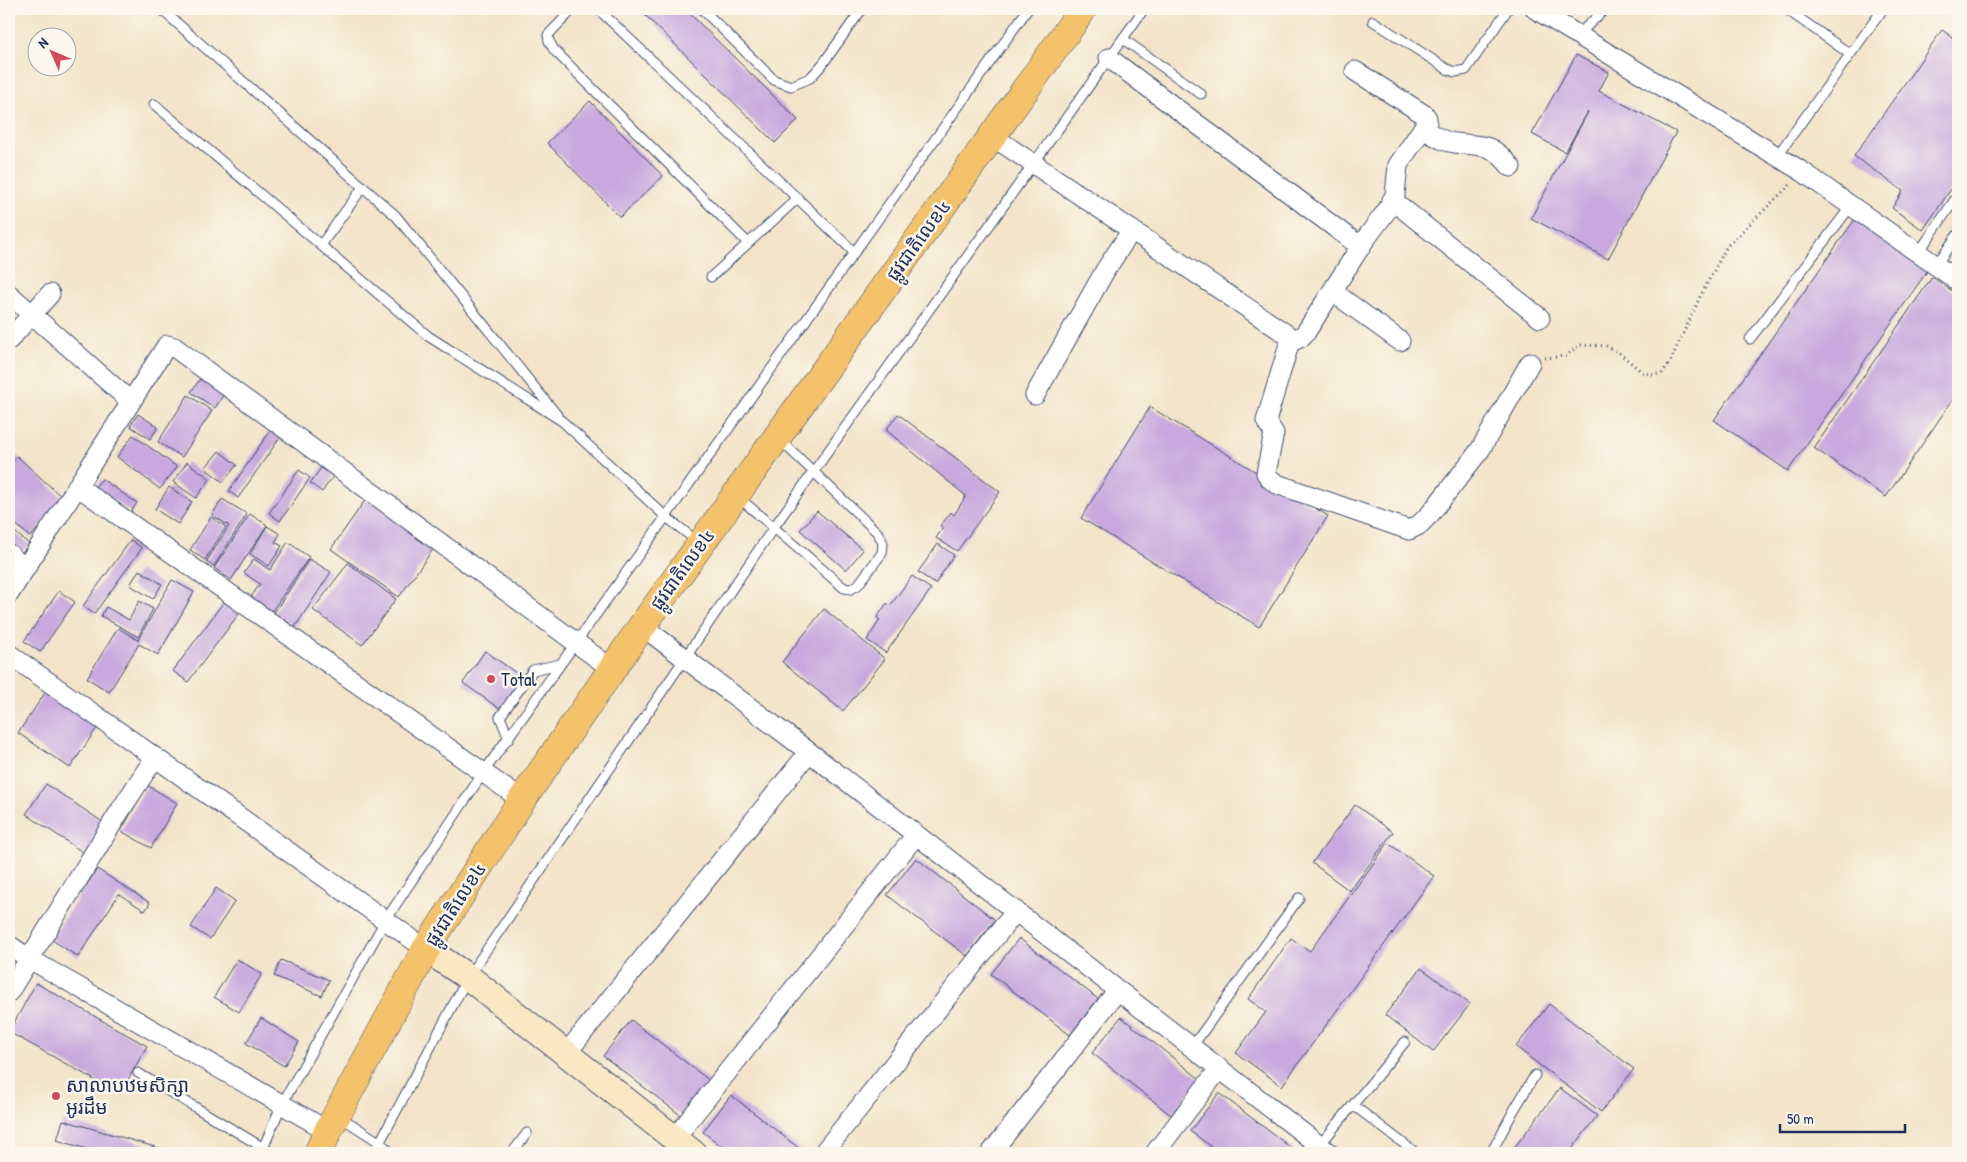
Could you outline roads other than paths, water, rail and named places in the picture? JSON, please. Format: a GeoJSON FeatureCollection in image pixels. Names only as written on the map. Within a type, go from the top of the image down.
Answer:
{"type":"FeatureCollection","features":[{"type":"Feature","properties":{"kind":"highway","name":"ផ្លូវជាតិលេខ៤"},"geometry":{"type":"LineString","coordinates":[[328,1133],[426,950],[522,800],[700,544],[1083,9]]}},
{"type":"Feature","properties":{"kind":"street"},"geometry":{"type":"LineString","coordinates":[[1535,9],[1803,172],[1958,281]]}},
{"type":"Feature","properties":{"kind":"street"},"geometry":{"type":"LineString","coordinates":[[1109,58],[1360,247]]}},
{"type":"Feature","properties":{"kind":"street"},"geometry":{"type":"LineString","coordinates":[[992,136],[1295,340],[1300,338],[1333,292],[1360,247],[1388,209],[1395,195],[1398,164],[1427,122],[1427,118],[1424,115],[1355,71]]}},
{"type":"Feature","properties":{"kind":"street"},"geometry":{"type":"LineString","coordinates":[[1422,128],[1436,137],[1453,143],[1480,144],[1499,153],[1511,168]]}},
{"type":"Feature","properties":{"kind":"street"},"geometry":{"type":"LineString","coordinates":[[1392,200],[1540,318]]}},
{"type":"Feature","properties":{"kind":"street"},"geometry":{"type":"LineString","coordinates":[[1035,395],[1106,269],[1132,230]]}},
{"type":"Feature","properties":{"kind":"street"},"geometry":{"type":"LineString","coordinates":[[1333,292],[1400,341]]}},
{"type":"Feature","properties":{"kind":"street"},"geometry":{"type":"LineString","coordinates":[[9,294],[130,401]]}},
{"type":"Feature","properties":{"kind":"street"},"geometry":{"type":"LineString","coordinates":[[9,340],[50,294]]}},
{"type":"Feature","properties":{"kind":"street"},"geometry":{"type":"LineString","coordinates":[[1291,338],[1266,421],[1274,433],[1266,473],[1277,484],[1408,530],[1419,525],[1430,514],[1480,450],[1530,363]]}},
{"type":"Feature","properties":{"kind":"street"},"geometry":{"type":"LineString","coordinates":[[9,594],[167,345],[174,347],[612,669]]}},
{"type":"Feature","properties":{"kind":"street"},"geometry":{"type":"LineString","coordinates":[[77,486],[522,800]]}},
{"type":"Feature","properties":{"kind":"street"},"geometry":{"type":"LineString","coordinates":[[9,554],[24,568]]}},
{"type":"Feature","properties":{"kind":"street"},"geometry":{"type":"LineString","coordinates":[[642,626],[1192,1047],[1321,1151]]}},
{"type":"Feature","properties":{"kind":"street"},"geometry":{"type":"LineString","coordinates":[[9,654],[426,950],[468,977],[565,1055],[684,1146],[916,835]]}},
{"type":"Feature","properties":{"kind":"street"},"geometry":{"type":"LineString","coordinates":[[565,1055],[809,752]]}},
{"type":"Feature","properties":{"kind":"street"},"geometry":{"type":"LineString","coordinates":[[9,992],[28,958],[155,757]]}},
{"type":"Feature","properties":{"kind":"street"},"geometry":{"type":"LineString","coordinates":[[823,1153],[1016,911]]}},
{"type":"Feature","properties":{"kind":"street"},"geometry":{"type":"LineString","coordinates":[[9,945],[28,958],[282,1104],[328,1133]]}},
{"type":"Feature","properties":{"kind":"street"},"geometry":{"type":"LineString","coordinates":[[991,1153],[1118,990]]}},
{"type":"Feature","properties":{"kind":"street"},"geometry":{"type":"LineString","coordinates":[[1155,1153],[1219,1068]]}},
{"type":"Feature","properties":{"kind":"lane"},"geometry":{"type":"LineString","coordinates":[[161,9],[396,216],[562,421],[665,516],[700,544]]}},
{"type":"Feature","properties":{"kind":"lane"},"geometry":{"type":"LineString","coordinates":[[573,9],[548,35],[548,41],[554,50],[748,243]]}},
{"type":"Feature","properties":{"kind":"lane"},"geometry":{"type":"LineString","coordinates":[[598,9],[854,252]]}},
{"type":"Feature","properties":{"kind":"lane"},"geometry":{"type":"LineString","coordinates":[[702,9],[774,80],[791,86],[810,78],[822,65],[862,9]]}},
{"type":"Feature","properties":{"kind":"lane"},"geometry":{"type":"LineString","coordinates":[[262,1151],[282,1104],[385,921],[483,773],[1028,9]]}},
{"type":"Feature","properties":{"kind":"lane"},"geometry":{"type":"LineString","coordinates":[[374,1153],[468,977],[774,527],[1144,9]]}},
{"type":"Feature","properties":{"kind":"lane"},"geometry":{"type":"LineString","coordinates":[[1373,21],[1442,67],[1455,72],[1461,72],[1466,70],[1508,9]]}},
{"type":"Feature","properties":{"kind":"lane"},"geometry":{"type":"LineString","coordinates":[[1578,35],[1605,9]]}},
{"type":"Feature","properties":{"kind":"lane"},"geometry":{"type":"LineString","coordinates":[[1786,9],[1850,54]]}},
{"type":"Feature","properties":{"kind":"lane"},"geometry":{"type":"LineString","coordinates":[[1777,156],[1883,9]]}},
{"type":"Feature","properties":{"kind":"lane"},"geometry":{"type":"LineString","coordinates":[[1122,39],[1201,94]]}},
{"type":"Feature","properties":{"kind":"lane"},"geometry":{"type":"LineString","coordinates":[[154,104],[428,336],[562,421]]}},
{"type":"Feature","properties":{"kind":"lane"},"geometry":{"type":"LineString","coordinates":[[321,245],[363,187]]}},
{"type":"Feature","properties":{"kind":"lane"},"geometry":{"type":"LineString","coordinates":[[1919,252],[1958,194]]}},
{"type":"Feature","properties":{"kind":"lane"},"geometry":{"type":"LineString","coordinates":[[712,277],[798,198]]}},
{"type":"Feature","properties":{"kind":"lane"},"geometry":{"type":"LineString","coordinates":[[1750,339],[1851,206]]}},
{"type":"Feature","properties":{"kind":"lane"},"geometry":{"type":"LineString","coordinates":[[1936,265],[1958,234]]}},
{"type":"Feature","properties":{"kind":"lane"},"geometry":{"type":"LineString","coordinates":[[735,495],[844,588],[851,589],[858,585],[882,553],[883,542],[878,533],[777,438]]}},
{"type":"Feature","properties":{"kind":"lane"},"geometry":{"type":"LineString","coordinates":[[509,739],[500,717],[533,670],[560,664]]}},
{"type":"Feature","properties":{"kind":"lane"},"geometry":{"type":"LineString","coordinates":[[1192,1047],[1299,898]]}},
{"type":"Feature","properties":{"kind":"lane"},"geometry":{"type":"LineString","coordinates":[[1321,1151],[1353,1105],[1404,1042]]}},
{"type":"Feature","properties":{"kind":"lane"},"geometry":{"type":"LineString","coordinates":[[138,1073],[262,1151],[272,1153]]}},
{"type":"Feature","properties":{"kind":"lane"},"geometry":{"type":"LineString","coordinates":[[1491,1153],[1535,1075]]}},
{"type":"Feature","properties":{"kind":"lane"},"geometry":{"type":"LineString","coordinates":[[1353,1105],[1416,1153]]}},
{"type":"Feature","properties":{"kind":"lane"},"geometry":{"type":"LineString","coordinates":[[328,1133],[379,1142],[392,1153]]}},
{"type":"Feature","properties":{"kind":"lane"},"geometry":{"type":"LineString","coordinates":[[512,1153],[527,1134]]}},
{"type":"Feature","properties":{"kind":"place","name":"Total"},"geometry":{"type":"Point","coordinates":[491,679]}},
{"type":"Feature","properties":{"kind":"place","name":"សាលាបឋមសិក្សា អូរដឹម"},"geometry":{"type":"Point","coordinates":[56,1096]}}]}
